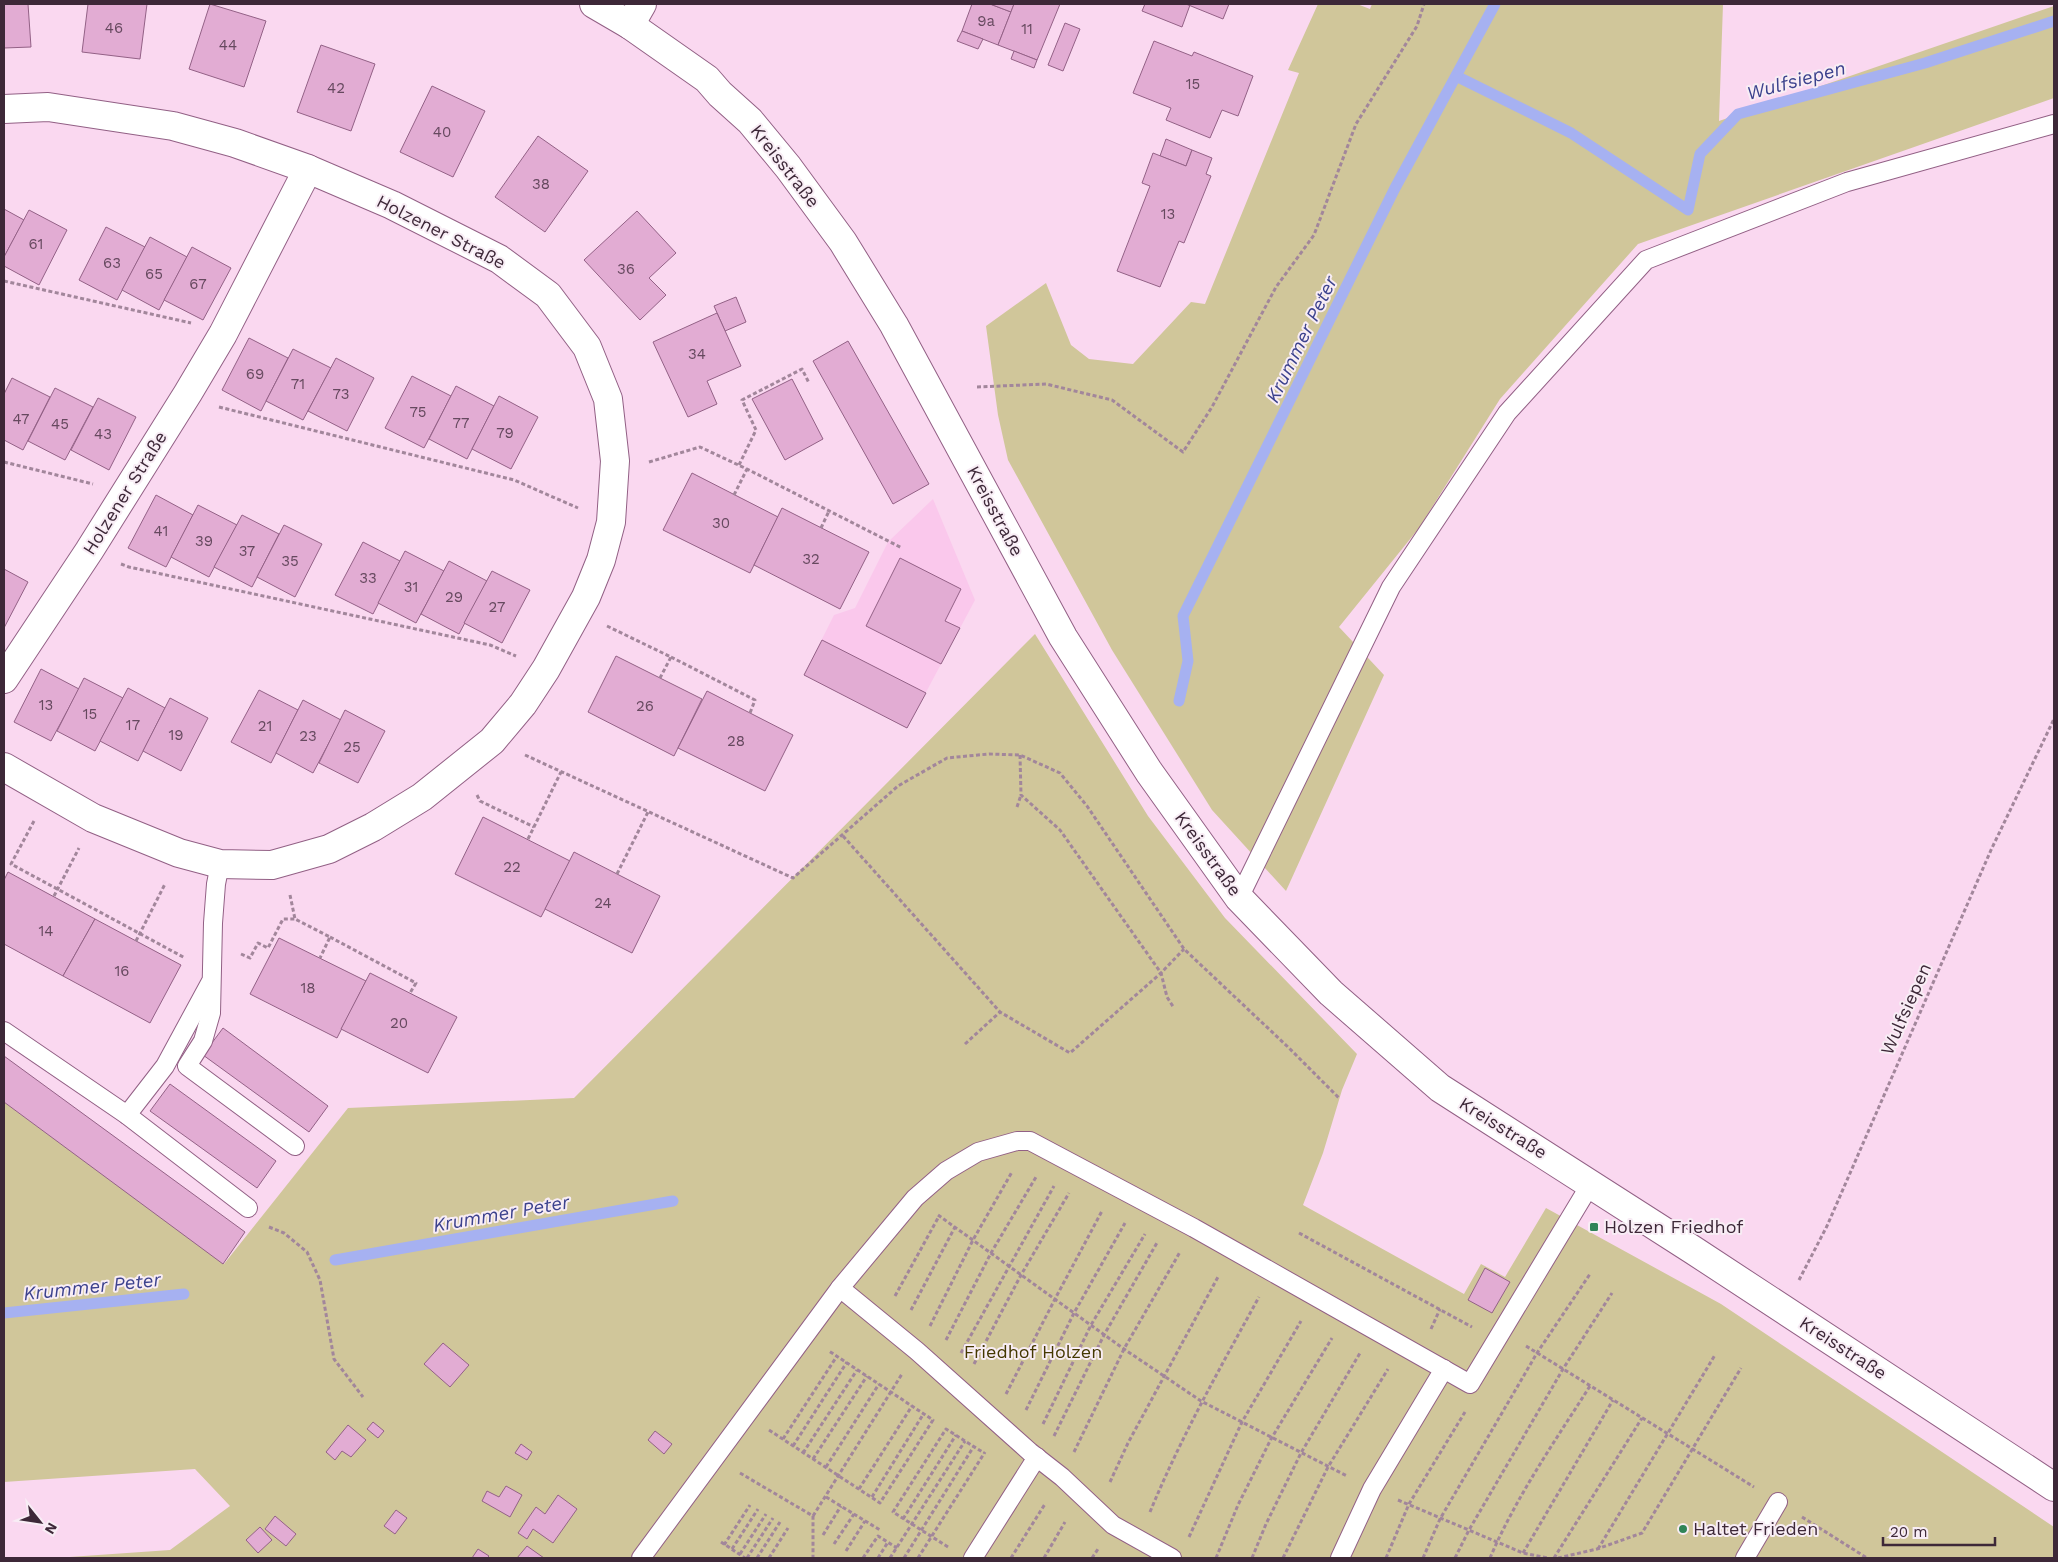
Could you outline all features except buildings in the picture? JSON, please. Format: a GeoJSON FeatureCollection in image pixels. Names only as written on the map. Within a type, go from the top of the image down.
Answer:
{"type":"FeatureCollection","features":[{"type":"Feature","properties":{"kind":"street","name":"Kreisstraße"},"geometry":{"type":"LineString","coordinates":[[594,4],[636,14],[750,121],[788,167],[843,242],[894,325],[1063,637],[1149,772],[1239,898],[1331,993],[1440,1088],[1783,1309],[2054,1487]]}},
{"type":"Feature","properties":{"kind":"street","name":"Holzener Straße"},"geometry":{"type":"LineString","coordinates":[[4,110],[48,107],[173,126],[234,143],[308,169],[392,205],[499,258],[548,295],[587,347],[608,399],[615,461],[611,522],[601,560],[586,597],[546,669],[522,704],[492,741],[422,797],[372,828],[329,849],[272,865],[220,864],[179,853],[93,818],[4,767]]}},
{"type":"Feature","properties":{"kind":"street","name":"Holzener Straße"},"geometry":{"type":"LineString","coordinates":[[4,679],[89,551],[188,394],[222,334],[308,169]]}},
{"type":"Feature","properties":{"kind":"lane"},"geometry":{"type":"LineString","coordinates":[[1239,898],[1391,587],[1507,413],[1646,260],[1847,182],[2054,124]]}},
{"type":"Feature","properties":{"kind":"lane"},"geometry":{"type":"LineString","coordinates":[[220,864],[216,884],[212,940],[211,1013],[203,1041],[187,1066],[295,1146]]}},
{"type":"Feature","properties":{"kind":"lane"},"geometry":{"type":"LineString","coordinates":[[127,1115],[165,1066],[212,976]]}},
{"type":"Feature","properties":{"kind":"lane"},"geometry":{"type":"LineString","coordinates":[[4,1031],[127,1115],[248,1208]]}},
{"type":"Feature","properties":{"kind":"lane"},"geometry":{"type":"LineString","coordinates":[[640,1558],[840,1288],[915,1198],[946,1171],[978,1152],[1017,1141],[1030,1141],[1194,1228],[1470,1384],[1590,1185]]}},
{"type":"Feature","properties":{"kind":"lane"},"geometry":{"type":"LineString","coordinates":[[840,1288],[917,1351],[1036,1457],[1062,1477],[1113,1526],[1172,1558]]}},
{"type":"Feature","properties":{"kind":"lane"},"geometry":{"type":"LineString","coordinates":[[1340,1558],[1372,1489],[1444,1369]]}},
{"type":"Feature","properties":{"kind":"lane"},"geometry":{"type":"LineString","coordinates":[[973,1558],[1036,1457]]}},
{"type":"Feature","properties":{"kind":"lane"},"geometry":{"type":"LineString","coordinates":[[1745,1558],[1778,1502]]}},
{"type":"Feature","properties":{"kind":"path"},"geometry":{"type":"LineString","coordinates":[[977,387],[1046,384],[1112,400],[1183,452],[1212,407],[1276,287],[1314,235],[1356,124],[1417,26],[1424,4]]}},
{"type":"Feature","properties":{"kind":"path"},"geometry":{"type":"LineString","coordinates":[[4,281],[204,326],[222,334]]}},
{"type":"Feature","properties":{"kind":"path"},"geometry":{"type":"LineString","coordinates":[[739,465],[756,430],[742,400],[802,369],[809,384]]}},
{"type":"Feature","properties":{"kind":"path"},"geometry":{"type":"LineString","coordinates":[[188,394],[225,410],[514,480],[611,522]]}},
{"type":"Feature","properties":{"kind":"path"},"geometry":{"type":"LineString","coordinates":[[640,464],[700,447],[902,548]]}},
{"type":"Feature","properties":{"kind":"path"},"geometry":{"type":"LineString","coordinates":[[4,462],[91,483],[121,500]]}},
{"type":"Feature","properties":{"kind":"path"},"geometry":{"type":"LineString","coordinates":[[734,494],[747,469]]}},
{"type":"Feature","properties":{"kind":"path"},"geometry":{"type":"LineString","coordinates":[[821,528],[829,511]]}},
{"type":"Feature","properties":{"kind":"path"},"geometry":{"type":"LineString","coordinates":[[89,551],[129,567],[490,645],[546,669]]}},
{"type":"Feature","properties":{"kind":"path"},"geometry":{"type":"LineString","coordinates":[[604,625],[756,700],[750,712]]}},
{"type":"Feature","properties":{"kind":"path"},"geometry":{"type":"LineString","coordinates":[[660,678],[671,657]]}},
{"type":"Feature","properties":{"kind":"path","name":"Wulfsiepen"},"geometry":{"type":"LineString","coordinates":[[1783,1309],[1827,1226],[1991,850],[2054,719]]}},
{"type":"Feature","properties":{"kind":"path"},"geometry":{"type":"LineString","coordinates":[[492,741],[793,878],[898,786],[947,758],[989,754],[1020,755],[1060,773],[1092,814],[1184,950],[1288,1047],[1340,1099]]}},
{"type":"Feature","properties":{"kind":"path"},"geometry":{"type":"LineString","coordinates":[[1017,807],[1021,795],[1020,755]]}},
{"type":"Feature","properties":{"kind":"path"},"geometry":{"type":"LineString","coordinates":[[528,839],[561,772]]}},
{"type":"Feature","properties":{"kind":"path"},"geometry":{"type":"LineString","coordinates":[[474,788],[480,801],[534,827]]}},
{"type":"Feature","properties":{"kind":"path"},"geometry":{"type":"LineString","coordinates":[[1021,795],[1060,830],[1161,973],[1167,997],[1174,1008]]}},
{"type":"Feature","properties":{"kind":"path"},"geometry":{"type":"LineString","coordinates":[[617,874],[648,812]]}},
{"type":"Feature","properties":{"kind":"path"},"geometry":{"type":"LineString","coordinates":[[37,817],[11,864],[141,934],[212,976]]}},
{"type":"Feature","properties":{"kind":"path"},"geometry":{"type":"LineString","coordinates":[[842,835],[1000,1012],[1070,1053],[1161,973],[1184,950]]}},
{"type":"Feature","properties":{"kind":"path"},"geometry":{"type":"LineString","coordinates":[[54,896],[76,854]]}},
{"type":"Feature","properties":{"kind":"path"},"geometry":{"type":"LineString","coordinates":[[136,942],[162,889]]}},
{"type":"Feature","properties":{"kind":"path"},"geometry":{"type":"LineString","coordinates":[[289,891],[294,919]]}},
{"type":"Feature","properties":{"kind":"path"},"geometry":{"type":"LineString","coordinates":[[212,940],[250,958],[258,943],[268,948],[283,919],[294,919],[416,983],[410,993]]}},
{"type":"Feature","properties":{"kind":"path"},"geometry":{"type":"LineString","coordinates":[[320,958],[330,937]]}},
{"type":"Feature","properties":{"kind":"path"},"geometry":{"type":"LineString","coordinates":[[966,1044],[1000,1012]]}},
{"type":"Feature","properties":{"kind":"path"},"geometry":{"type":"LineString","coordinates":[[813,1558],[813,1516],[917,1351],[973,1240],[1030,1141]]}},
{"type":"Feature","properties":{"kind":"path"},"geometry":{"type":"LineString","coordinates":[[932,1364],[991,1253],[1050,1152]]}},
{"type":"Feature","properties":{"kind":"path"},"geometry":{"type":"LineString","coordinates":[[947,1377],[1009,1266],[1076,1166]]}},
{"type":"Feature","properties":{"kind":"path"},"geometry":{"type":"LineString","coordinates":[[961,1389],[1076,1166]]}},
{"type":"Feature","properties":{"kind":"path"},"geometry":{"type":"LineString","coordinates":[[1003,1427],[1055,1299],[1116,1187]]}},
{"type":"Feature","properties":{"kind":"path"},"geometry":{"type":"LineString","coordinates":[[915,1198],[1124,1349],[1201,1401],[1271,1439],[1372,1489],[1523,1553],[1548,1558]]}},
{"type":"Feature","properties":{"kind":"path"},"geometry":{"type":"LineString","coordinates":[[918,1558],[1074,1313],[1139,1199]]}},
{"type":"Feature","properties":{"kind":"path"},"geometry":{"type":"LineString","coordinates":[[248,1208],[249,1219],[284,1233],[307,1252],[320,1280],[334,1359],[363,1397]]}},
{"type":"Feature","properties":{"kind":"path"},"geometry":{"type":"LineString","coordinates":[[1036,1457],[1091,1325],[1166,1213]]}},
{"type":"Feature","properties":{"kind":"path"},"geometry":{"type":"LineString","coordinates":[[1036,1457],[1104,1334],[1166,1213]]}},
{"type":"Feature","properties":{"kind":"path"},"geometry":{"type":"LineString","coordinates":[[881,1321],[940,1216]]}},
{"type":"Feature","properties":{"kind":"path"},"geometry":{"type":"LineString","coordinates":[[898,1335],[956,1227]]}},
{"type":"Feature","properties":{"kind":"path"},"geometry":{"type":"LineString","coordinates":[[1062,1477],[1124,1349],[1194,1228]]}},
{"type":"Feature","properties":{"kind":"path"},"geometry":{"type":"LineString","coordinates":[[1299,1233],[1497,1340]]}},
{"type":"Feature","properties":{"kind":"path"},"geometry":{"type":"LineString","coordinates":[[1098,1510],[1128,1443],[1233,1250]]}},
{"type":"Feature","properties":{"kind":"path"},"geometry":{"type":"LineString","coordinates":[[1139,1540],[1167,1470],[1201,1401],[1273,1273]]}},
{"type":"Feature","properties":{"kind":"path"},"geometry":{"type":"LineString","coordinates":[[1423,1558],[1440,1519],[1537,1353],[1590,1274]]}},
{"type":"Feature","properties":{"kind":"path"},"geometry":{"type":"LineString","coordinates":[[1455,1558],[1469,1530],[1562,1369],[1612,1293]]}},
{"type":"Feature","properties":{"kind":"path"},"geometry":{"type":"LineString","coordinates":[[1187,1542],[1242,1422],[1315,1296]]}},
{"type":"Feature","properties":{"kind":"path"},"geometry":{"type":"LineString","coordinates":[[1216,1558],[1238,1506],[1271,1439],[1346,1314]]}},
{"type":"Feature","properties":{"kind":"path"},"geometry":{"type":"LineString","coordinates":[[1252,1558],[1266,1524],[1301,1453],[1374,1329]]}},
{"type":"Feature","properties":{"kind":"path"},"geometry":{"type":"LineString","coordinates":[[746,1414],[880,1503],[933,1420],[805,1335]]}},
{"type":"Feature","properties":{"kind":"path"},"geometry":{"type":"LineString","coordinates":[[1283,1558],[1328,1467],[1402,1345]]}},
{"type":"Feature","properties":{"kind":"path"},"geometry":{"type":"LineString","coordinates":[[1528,1347],[1721,1467]]}},
{"type":"Feature","properties":{"kind":"path"},"geometry":{"type":"LineString","coordinates":[[1598,1549],[1715,1355]]}},
{"type":"Feature","properties":{"kind":"path"},"geometry":{"type":"LineString","coordinates":[[783,1439],[837,1356]]}},
{"type":"Feature","properties":{"kind":"path"},"geometry":{"type":"LineString","coordinates":[[793,1446],[847,1362]]}},
{"type":"Feature","properties":{"kind":"path"},"geometry":{"type":"LineString","coordinates":[[1558,1558],[1598,1549],[1642,1533],[1741,1368]]}},
{"type":"Feature","properties":{"kind":"path"},"geometry":{"type":"LineString","coordinates":[[803,1453],[857,1370]]}},
{"type":"Feature","properties":{"kind":"path"},"geometry":{"type":"LineString","coordinates":[[814,1459],[867,1376]]}},
{"type":"Feature","properties":{"kind":"path"},"geometry":{"type":"LineString","coordinates":[[826,1467],[879,1384]]}},
{"type":"Feature","properties":{"kind":"path"},"geometry":{"type":"LineString","coordinates":[[1386,1558],[1409,1504],[1472,1400],[1470,1384]]}},
{"type":"Feature","properties":{"kind":"path"},"geometry":{"type":"LineString","coordinates":[[1490,1558],[1497,1541],[1545,1456],[1590,1386]]}},
{"type":"Feature","properties":{"kind":"path"},"geometry":{"type":"LineString","coordinates":[[1523,1553],[1613,1400]]}},
{"type":"Feature","properties":{"kind":"path"},"geometry":{"type":"LineString","coordinates":[[859,1489],[912,1406]]}},
{"type":"Feature","properties":{"kind":"path"},"geometry":{"type":"LineString","coordinates":[[872,1497],[924,1413]]}},
{"type":"Feature","properties":{"kind":"path"},"geometry":{"type":"LineString","coordinates":[[1554,1558],[1642,1418]]}},
{"type":"Feature","properties":{"kind":"path"},"geometry":{"type":"LineString","coordinates":[[952,1550],[893,1512],[946,1429],[984,1453]]}},
{"type":"Feature","properties":{"kind":"path"},"geometry":{"type":"LineString","coordinates":[[903,1519],[956,1435]]}},
{"type":"Feature","properties":{"kind":"path"},"geometry":{"type":"LineString","coordinates":[[890,1558],[965,1441]]}},
{"type":"Feature","properties":{"kind":"path"},"geometry":{"type":"LineString","coordinates":[[904,1558],[974,1446]]}},
{"type":"Feature","properties":{"kind":"path"},"geometry":{"type":"LineString","coordinates":[[713,1458],[813,1516]]}},
{"type":"Feature","properties":{"kind":"path"},"geometry":{"type":"LineString","coordinates":[[826,1497],[880,1530]]}},
{"type":"Feature","properties":{"kind":"path"},"geometry":{"type":"LineString","coordinates":[[750,1504],[722,1543],[732,1550],[746,1558],[773,1518]]}},
{"type":"Feature","properties":{"kind":"path"},"geometry":{"type":"LineString","coordinates":[[1011,1558],[1046,1504]]}},
{"type":"Feature","properties":{"kind":"path"},"geometry":{"type":"LineString","coordinates":[[822,1535],[841,1506]]}},
{"type":"Feature","properties":{"kind":"path"},"geometry":{"type":"LineString","coordinates":[[732,1550],[758,1509]]}},
{"type":"Feature","properties":{"kind":"path"},"geometry":{"type":"LineString","coordinates":[[740,1554],[766,1514]]}},
{"type":"Feature","properties":{"kind":"path"},"geometry":{"type":"LineString","coordinates":[[834,1544],[854,1514]]}},
{"type":"Feature","properties":{"kind":"path"},"geometry":{"type":"LineString","coordinates":[[846,1551],[866,1521]]}},
{"type":"Feature","properties":{"kind":"path"},"geometry":{"type":"LineString","coordinates":[[757,1558],[780,1522]]}},
{"type":"Feature","properties":{"kind":"path"},"geometry":{"type":"LineString","coordinates":[[1044,1558],[1065,1522]]}},
{"type":"Feature","properties":{"kind":"path"},"geometry":{"type":"LineString","coordinates":[[768,1558],[788,1528]]}},
{"type":"Feature","properties":{"kind":"path"},"geometry":{"type":"LineString","coordinates":[[863,1558],[878,1536],[897,1548]]}},
{"type":"Feature","properties":{"kind":"path"},"geometry":{"type":"LineString","coordinates":[[878,1558],[888,1542]]}},
{"type":"Feature","properties":{"kind":"shaded area"},"geometry":{"type":"Polygon","coordinates":[[[933,499],[975,600],[907,728],[804,675],[834,615],[855,608],[888,542],[933,499]]]}},
{"type":"Feature","properties":{"kind":"green space"},"geometry":{"type":"Polygon","coordinates":[[[1318,4],[1357,4],[1370,9],[1372,4],[1723,4],[1719,121],[2054,6],[2054,98],[1638,244],[1500,399],[1419,528],[1339,627],[1384,675],[1286,891],[1212,810],[1112,650],[1008,460],[998,415],[986,326],[1046,283],[1071,345],[1089,359],[1133,364],[1191,302],[1205,304],[1299,73],[1288,70],[1318,4]]]}},
{"type":"Feature","properties":{"kind":"green space","name":"Friedhof Holzen"},"geometry":{"type":"Polygon","coordinates":[[[1035,634],[1148,816],[1225,918],[1357,1054],[1342,1090],[1323,1153],[1303,1205],[1464,1294],[1481,1264],[1505,1277],[1546,1208],[1721,1304],[2054,1527],[2054,1558],[55,1558],[170,1550],[230,1506],[195,1469],[4,1482],[4,1102],[224,1264],[348,1108],[574,1098],[1035,634]]]}},
{"type":"Feature","properties":{"kind":"waterway","name":"Krummer Peter"},"geometry":{"type":"LineString","coordinates":[[1179,701],[1188,661],[1183,616],[1395,188],[1495,4]]}},
{"type":"Feature","properties":{"kind":"waterway","name":"Wulfsiepen"},"geometry":{"type":"LineString","coordinates":[[1456,76],[1571,133],[1688,210],[1700,154],[1738,114],[1925,63],[2054,21]]}},
{"type":"Feature","properties":{"kind":"waterway","name":"Krummer Peter"},"geometry":{"type":"LineString","coordinates":[[335,1260],[673,1201]]}},
{"type":"Feature","properties":{"kind":"waterway","name":"Krummer Peter"},"geometry":{"type":"LineString","coordinates":[[4,1313],[184,1294]]}},
{"type":"Feature","properties":{"kind":"place","name":"Holzen Friedhof"},"geometry":{"type":"Point","coordinates":[1594,1227]}},
{"type":"Feature","properties":{"kind":"place","name":"Haltet Frieden"},"geometry":{"type":"Point","coordinates":[1683,1529]}}]}
